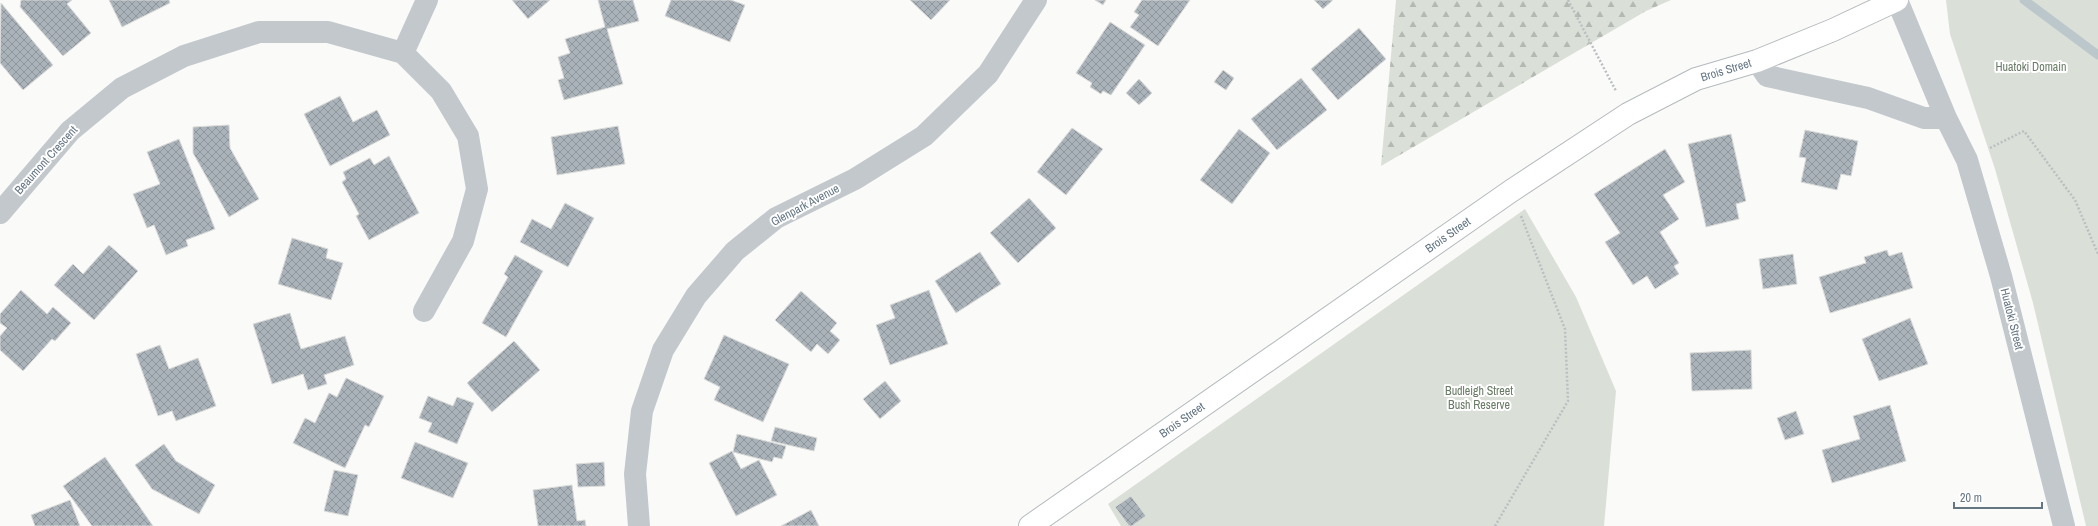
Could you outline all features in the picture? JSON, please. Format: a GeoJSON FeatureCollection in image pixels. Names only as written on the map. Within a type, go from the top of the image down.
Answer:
{"type":"FeatureCollection","features":[{"type":"Feature","properties":{"kind":"main road","name":"Brois Street"},"geometry":{"type":"LineString","coordinates":[[1030,526],[1511,190],[1628,114],[1696,79],[1757,61],[1833,30],[1897,0]]}},
{"type":"Feature","properties":{"kind":"street"},"geometry":{"type":"LineString","coordinates":[[403,53],[428,0]]}},
{"type":"Feature","properties":{"kind":"street","name":"Glenpark Avenue"},"geometry":{"type":"LineString","coordinates":[[638,526],[635,474],[642,411],[664,350],[696,296],[735,251],[776,218],[855,179],[924,136],[988,74],[1036,0]]}},
{"type":"Feature","properties":{"kind":"street","name":"Huatoki Street"},"geometry":{"type":"LineString","coordinates":[[1897,0],[1946,118],[1967,160],[2001,276],[2064,526]]}},
{"type":"Feature","properties":{"kind":"street","name":"Beaumont Crescent"},"geometry":{"type":"LineString","coordinates":[[0,213],[70,131],[122,88],[184,56],[259,32],[328,32],[403,53],[441,91],[468,136],[477,189],[463,240],[424,311]]}},
{"type":"Feature","properties":{"kind":"street"},"geometry":{"type":"LineString","coordinates":[[1757,61],[1767,76],[1868,98],[1924,118],[1946,118]]}},
{"type":"Feature","properties":{"kind":"path"},"geometry":{"type":"LineString","coordinates":[[1568,0],[1628,114]]}},
{"type":"Feature","properties":{"kind":"path"},"geometry":{"type":"LineString","coordinates":[[1967,160],[2024,131],[2075,200],[2098,254]]}},
{"type":"Feature","properties":{"kind":"path"},"geometry":{"type":"LineString","coordinates":[[1495,526],[1568,401],[1564,329],[1511,190]]}},
{"type":"Feature","properties":{"kind":"green space"},"geometry":{"type":"Polygon","coordinates":[[[1396,0],[1671,0],[1646,11],[1381,166],[1396,0]]]}},
{"type":"Feature","properties":{"kind":"green space","name":"Huatoki Domain"},"geometry":{"type":"Polygon","coordinates":[[[1946,0],[2098,0],[2098,526],[2086,526],[2033,303],[1995,169],[1950,34],[1946,0]]]}},
{"type":"Feature","properties":{"kind":"green space","name":"Budleigh Street Bush Reserve"},"geometry":{"type":"Polygon","coordinates":[[[1525,209],[1576,297],[1616,391],[1604,526],[1121,526],[1108,504],[1525,209]]]}},
{"type":"Feature","properties":{"kind":"building"},"geometry":{"type":"Polygon","coordinates":[[[21,0],[72,0],[67,4],[91,33],[63,56],[20,7],[21,0]]]}},
{"type":"Feature","properties":{"kind":"building"},"geometry":{"type":"Polygon","coordinates":[[[109,0],[169,0],[170,3],[122,27],[109,0]]]}},
{"type":"Feature","properties":{"kind":"building"},"geometry":{"type":"Polygon","coordinates":[[[512,0],[550,0],[528,19],[512,0]]]}},
{"type":"Feature","properties":{"kind":"building"},"geometry":{"type":"Polygon","coordinates":[[[598,0],[633,0],[639,21],[607,29],[623,84],[564,100],[558,80],[564,78],[558,57],[570,53],[565,39],[605,27],[598,0]]]}},
{"type":"Feature","properties":{"kind":"building"},"geometry":{"type":"Polygon","coordinates":[[[671,0],[731,0],[745,5],[730,42],[665,16],[671,0]]]}},
{"type":"Feature","properties":{"kind":"building"},"geometry":{"type":"Polygon","coordinates":[[[910,0],[950,0],[931,20],[910,0]]]}},
{"type":"Feature","properties":{"kind":"building"},"geometry":{"type":"Polygon","coordinates":[[[1095,0],[1106,0],[1103,5],[1095,0]]]}},
{"type":"Feature","properties":{"kind":"building"},"geometry":{"type":"Polygon","coordinates":[[[1142,0],[1190,0],[1158,46],[1130,27],[1139,15],[1134,12],[1142,0]]]}},
{"type":"Feature","properties":{"kind":"building"},"geometry":{"type":"Polygon","coordinates":[[[1314,0],[1333,0],[1323,9],[1314,0]]]}},
{"type":"Feature","properties":{"kind":"building"},"geometry":{"type":"Polygon","coordinates":[[[1,3],[53,65],[23,90],[0,63],[1,3]]]}},
{"type":"Feature","properties":{"kind":"building"},"geometry":{"type":"Polygon","coordinates":[[[1110,22],[1145,45],[1111,95],[1103,91],[1101,94],[1090,87],[1092,83],[1076,73],[1110,22]]]}},
{"type":"Feature","properties":{"kind":"building"},"geometry":{"type":"Polygon","coordinates":[[[1359,28],[1386,59],[1338,100],[1311,69],[1359,28]]]}},
{"type":"Feature","properties":{"kind":"building"},"geometry":{"type":"Polygon","coordinates":[[[1223,70],[1234,78],[1226,90],[1214,82],[1223,70]]]}},
{"type":"Feature","properties":{"kind":"building"},"geometry":{"type":"Polygon","coordinates":[[[1301,78],[1327,110],[1277,150],[1251,119],[1301,78]]]}},
{"type":"Feature","properties":{"kind":"building"},"geometry":{"type":"Polygon","coordinates":[[[1139,79],[1152,93],[1139,105],[1126,93],[1139,79]]]}},
{"type":"Feature","properties":{"kind":"building"},"geometry":{"type":"Polygon","coordinates":[[[340,96],[353,122],[377,110],[390,135],[330,166],[304,114],[340,96]]]}},
{"type":"Feature","properties":{"kind":"building"},"geometry":{"type":"Polygon","coordinates":[[[229,125],[230,148],[259,199],[229,217],[193,153],[193,127],[229,125]]]}},
{"type":"Feature","properties":{"kind":"building"},"geometry":{"type":"Polygon","coordinates":[[[618,126],[625,164],[557,175],[551,137],[618,126]]]}},
{"type":"Feature","properties":{"kind":"building"},"geometry":{"type":"Polygon","coordinates":[[[1072,128],[1103,149],[1066,195],[1037,172],[1072,128]]]}},
{"type":"Feature","properties":{"kind":"building"},"geometry":{"type":"Polygon","coordinates":[[[1239,129],[1270,153],[1232,204],[1200,180],[1239,129]]]}},
{"type":"Feature","properties":{"kind":"building"},"geometry":{"type":"Polygon","coordinates":[[[1805,130],[1858,141],[1851,176],[1841,174],[1837,190],[1801,182],[1806,158],[1799,157],[1805,130]]]}},
{"type":"Feature","properties":{"kind":"building"},"geometry":{"type":"Polygon","coordinates":[[[1731,134],[1746,201],[1736,204],[1739,219],[1706,227],[1688,144],[1731,134]]]}},
{"type":"Feature","properties":{"kind":"building"},"geometry":{"type":"Polygon","coordinates":[[[179,139],[215,229],[186,240],[188,246],[166,255],[154,225],[147,228],[133,194],[160,184],[147,152],[179,139]]]}},
{"type":"Feature","properties":{"kind":"building"},"geometry":{"type":"Polygon","coordinates":[[[1665,149],[1685,182],[1663,195],[1679,219],[1660,232],[1679,263],[1674,266],[1679,274],[1655,289],[1647,276],[1633,285],[1605,242],[1620,233],[1594,194],[1665,149]]]}},
{"type":"Feature","properties":{"kind":"building"},"geometry":{"type":"Polygon","coordinates":[[[389,156],[419,213],[369,240],[356,216],[359,214],[342,182],[346,179],[343,172],[370,158],[374,165],[389,156]]]}},
{"type":"Feature","properties":{"kind":"building"},"geometry":{"type":"Polygon","coordinates":[[[1029,198],[1056,228],[1018,263],[990,233],[1029,198]]]}},
{"type":"Feature","properties":{"kind":"building"},"geometry":{"type":"Polygon","coordinates":[[[565,203],[594,218],[568,267],[520,242],[532,219],[551,229],[565,203]]]}},
{"type":"Feature","properties":{"kind":"building"},"geometry":{"type":"Polygon","coordinates":[[[292,238],[328,249],[326,258],[343,263],[331,300],[278,284],[292,238]]]}},
{"type":"Feature","properties":{"kind":"building"},"geometry":{"type":"Polygon","coordinates":[[[109,245],[138,271],[94,320],[54,285],[73,264],[83,274],[109,245]]]}},
{"type":"Feature","properties":{"kind":"building"},"geometry":{"type":"Polygon","coordinates":[[[1887,250],[1889,256],[1902,252],[1913,288],[1830,313],[1819,277],[1866,263],[1864,257],[1887,250]]]}},
{"type":"Feature","properties":{"kind":"building"},"geometry":{"type":"Polygon","coordinates":[[[980,252],[1001,284],[956,313],[935,281],[980,252]]]}},
{"type":"Feature","properties":{"kind":"building"},"geometry":{"type":"Polygon","coordinates":[[[1793,254],[1797,284],[1763,289],[1759,259],[1793,254]]]}},
{"type":"Feature","properties":{"kind":"building"},"geometry":{"type":"Polygon","coordinates":[[[515,255],[543,271],[506,337],[482,323],[508,277],[504,274],[515,255]]]}},
{"type":"Feature","properties":{"kind":"building"},"geometry":{"type":"Polygon","coordinates":[[[21,290],[47,314],[53,307],[71,323],[55,341],[52,339],[23,371],[0,350],[0,336],[7,328],[0,323],[0,314],[21,290]]]}},
{"type":"Feature","properties":{"kind":"building"},"geometry":{"type":"Polygon","coordinates":[[[929,290],[948,344],[890,365],[876,325],[895,318],[890,305],[929,290]]]}},
{"type":"Feature","properties":{"kind":"building"},"geometry":{"type":"Polygon","coordinates":[[[801,291],[837,323],[830,331],[840,340],[828,354],[817,344],[811,352],[775,320],[801,291]]]}},
{"type":"Feature","properties":{"kind":"building"},"geometry":{"type":"Polygon","coordinates":[[[290,313],[301,349],[345,336],[354,365],[324,375],[327,384],[308,390],[303,374],[272,384],[253,324],[290,313]]]}},
{"type":"Feature","properties":{"kind":"building"},"geometry":{"type":"Polygon","coordinates":[[[1910,318],[1928,364],[1879,381],[1862,339],[1910,318]]]}},
{"type":"Feature","properties":{"kind":"building"},"geometry":{"type":"Polygon","coordinates":[[[724,335],[789,364],[763,422],[714,400],[720,387],[704,379],[724,335]]]}},
{"type":"Feature","properties":{"kind":"building"},"geometry":{"type":"Polygon","coordinates":[[[514,341],[540,370],[492,412],[467,383],[514,341]]]}},
{"type":"Feature","properties":{"kind":"building"},"geometry":{"type":"Polygon","coordinates":[[[160,345],[169,369],[198,358],[216,406],[176,421],[172,411],[158,416],[136,354],[160,345]]]}},
{"type":"Feature","properties":{"kind":"building"},"geometry":{"type":"Polygon","coordinates":[[[1751,350],[1752,389],[1692,391],[1690,353],[1751,350]]]}},
{"type":"Feature","properties":{"kind":"building"},"geometry":{"type":"Polygon","coordinates":[[[346,378],[384,396],[369,427],[365,425],[345,468],[293,443],[305,418],[315,423],[329,393],[337,397],[346,378]]]}},
{"type":"Feature","properties":{"kind":"building"},"geometry":{"type":"Polygon","coordinates":[[[885,381],[901,401],[880,419],[863,399],[885,381]]]}},
{"type":"Feature","properties":{"kind":"building"},"geometry":{"type":"Polygon","coordinates":[[[428,396],[453,406],[457,397],[474,403],[457,444],[428,432],[432,423],[419,418],[428,396]]]}},
{"type":"Feature","properties":{"kind":"building"},"geometry":{"type":"Polygon","coordinates":[[[1890,405],[1906,461],[1832,483],[1822,450],[1860,439],[1853,416],[1890,405]]]}},
{"type":"Feature","properties":{"kind":"building"},"geometry":{"type":"Polygon","coordinates":[[[1796,411],[1804,434],[1785,440],[1777,418],[1796,411]]]}},
{"type":"Feature","properties":{"kind":"building"},"geometry":{"type":"Polygon","coordinates":[[[775,427],[817,438],[814,451],[771,441],[775,427]]]}},
{"type":"Feature","properties":{"kind":"building"},"geometry":{"type":"Polygon","coordinates":[[[737,434],[786,446],[782,459],[774,457],[772,462],[733,452],[737,434]]]}},
{"type":"Feature","properties":{"kind":"building"},"geometry":{"type":"Polygon","coordinates":[[[415,442],[468,463],[453,498],[401,478],[415,442]]]}},
{"type":"Feature","properties":{"kind":"building"},"geometry":{"type":"Polygon","coordinates":[[[164,444],[176,461],[215,485],[199,514],[152,489],[135,465],[164,444]]]}},
{"type":"Feature","properties":{"kind":"building"},"geometry":{"type":"Polygon","coordinates":[[[732,451],[741,469],[759,460],[777,495],[736,516],[709,463],[732,451]]]}},
{"type":"Feature","properties":{"kind":"building"},"geometry":{"type":"Polygon","coordinates":[[[105,457],[153,526],[92,526],[63,486],[105,457]]]}},
{"type":"Feature","properties":{"kind":"building"},"geometry":{"type":"Polygon","coordinates":[[[604,462],[605,486],[578,487],[576,464],[604,462]]]}},
{"type":"Feature","properties":{"kind":"building"},"geometry":{"type":"Polygon","coordinates":[[[334,470],[358,475],[348,516],[324,511],[334,470]]]}},
{"type":"Feature","properties":{"kind":"building"},"geometry":{"type":"Polygon","coordinates":[[[572,485],[577,521],[585,520],[586,526],[538,526],[533,490],[572,485]]]}},
{"type":"Feature","properties":{"kind":"building"},"geometry":{"type":"Polygon","coordinates":[[[1131,496],[1146,516],[1132,526],[1129,526],[1115,507],[1131,496]]]}},
{"type":"Feature","properties":{"kind":"building"},"geometry":{"type":"Polygon","coordinates":[[[70,500],[80,526],[35,526],[31,515],[70,500]]]}},
{"type":"Feature","properties":{"kind":"building"},"geometry":{"type":"Polygon","coordinates":[[[811,510],[819,526],[781,526],[811,510]]]}},
{"type":"Feature","properties":{"kind":"waterway"},"geometry":{"type":"LineString","coordinates":[[2024,0],[2098,55]]}}]}
